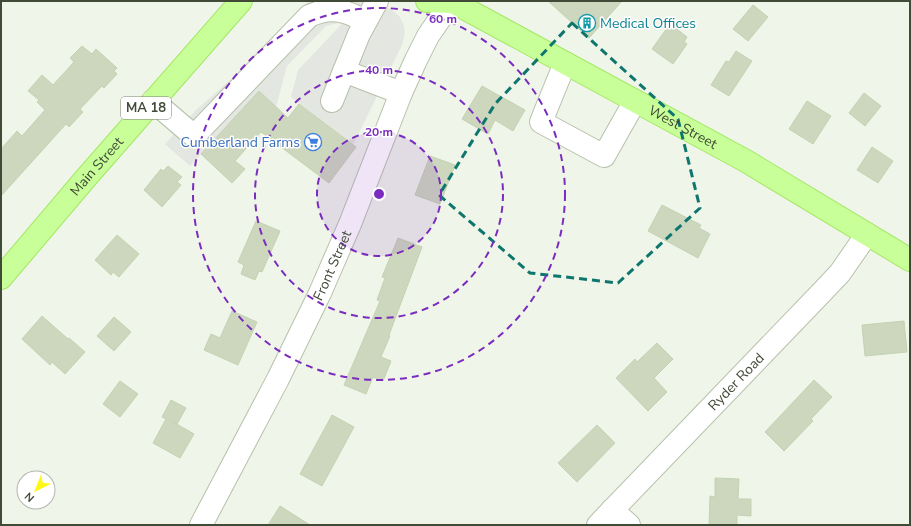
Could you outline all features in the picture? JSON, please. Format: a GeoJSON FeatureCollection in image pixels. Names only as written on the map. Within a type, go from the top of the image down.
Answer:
{"type":"FeatureCollection","features":[{"type":"Feature","properties":{"kind":"main road","name":"Main Street"},"geometry":{"type":"LineString","coordinates":[[1,278],[84,178],[241,1]]}},
{"type":"Feature","properties":{"kind":"main road"},"geometry":{"type":"LineString","coordinates":[[427,1],[452,1]]}},
{"type":"Feature","properties":{"kind":"main road","name":"West Street"},"geometry":{"type":"LineString","coordinates":[[452,1],[746,161],[910,260]]}},
{"type":"Feature","properties":{"kind":"street"},"geometry":{"type":"LineString","coordinates":[[332,101],[365,21],[377,1]]}},
{"type":"Feature","properties":{"kind":"street","name":"Front Street"},"geometry":{"type":"LineString","coordinates":[[201,525],[278,378],[320,293],[350,224],[401,93],[421,48],[452,1]]}},
{"type":"Feature","properties":{"kind":"street"},"geometry":{"type":"LineString","coordinates":[[153,101],[194,136],[309,16],[318,12],[335,10],[346,11],[365,21]]}},
{"type":"Feature","properties":{"kind":"street"},"geometry":{"type":"LineString","coordinates":[[565,63],[541,122],[604,156],[635,101]]}},
{"type":"Feature","properties":{"kind":"street"},"geometry":{"type":"LineString","coordinates":[[344,71],[401,93]]}},
{"type":"Feature","properties":{"kind":"street","name":"Ryder Road"},"geometry":{"type":"LineString","coordinates":[[605,517],[840,273],[868,234]]}},
{"type":"Feature","properties":{"kind":"street"},"geometry":{"type":"LineString","coordinates":[[605,517],[629,525]]}},
{"type":"Feature","properties":{"kind":"highlighted area"},"geometry":{"type":"Polygon","coordinates":[[[572,23],[678,119],[700,208],[618,283],[530,273],[439,195],[495,104],[572,23]]]}},
{"type":"Feature","properties":{"kind":"shaded area"},"geometry":{"type":"Polygon","coordinates":[[[308,1],[376,1],[392,10],[399,16],[403,23],[405,32],[402,45],[353,145],[291,97],[298,70],[342,22],[326,26],[287,66],[276,107],[259,91],[190,166],[165,144],[196,110],[251,62],[308,1]]]}},
{"type":"Feature","properties":{"kind":"building","name":"Medical Offices"},"geometry":{"type":"Polygon","coordinates":[[[548,1],[622,1],[589,38],[548,1]]]}},
{"type":"Feature","properties":{"kind":"building"},"geometry":{"type":"Polygon","coordinates":[[[753,5],[768,17],[748,41],[733,29],[753,5]]]}},
{"type":"Feature","properties":{"kind":"building"},"geometry":{"type":"Polygon","coordinates":[[[673,26],[687,37],[684,42],[687,44],[673,64],[652,49],[667,28],[670,30],[673,26]]]}},
{"type":"Feature","properties":{"kind":"building"},"geometry":{"type":"Polygon","coordinates":[[[82,46],[92,54],[96,49],[117,68],[114,71],[117,74],[104,88],[102,86],[80,109],[83,112],[69,127],[66,124],[1,196],[1,149],[17,131],[22,136],[45,110],[37,102],[39,100],[28,91],[42,75],[53,85],[74,62],[70,58],[82,46]]]}},
{"type":"Feature","properties":{"kind":"building"},"geometry":{"type":"Polygon","coordinates":[[[736,51],[752,61],[729,96],[711,85],[726,61],[729,62],[736,51]]]}},
{"type":"Feature","properties":{"kind":"building"},"geometry":{"type":"Polygon","coordinates":[[[482,86],[525,110],[513,131],[495,120],[488,134],[462,119],[482,86]]]}},
{"type":"Feature","properties":{"kind":"building"},"geometry":{"type":"Polygon","coordinates":[[[259,91],[288,118],[299,104],[356,147],[329,183],[261,132],[235,161],[245,169],[232,183],[201,154],[259,91]]]}},
{"type":"Feature","properties":{"kind":"building"},"geometry":{"type":"Polygon","coordinates":[[[864,93],[881,106],[865,126],[849,113],[864,93]]]}},
{"type":"Feature","properties":{"kind":"building"},"geometry":{"type":"Polygon","coordinates":[[[807,101],[831,116],[813,144],[789,129],[807,101]]]}},
{"type":"Feature","properties":{"kind":"building"},"geometry":{"type":"Polygon","coordinates":[[[872,147],[893,161],[878,183],[857,170],[872,147]]]}},
{"type":"Feature","properties":{"kind":"building"},"geometry":{"type":"Polygon","coordinates":[[[430,156],[455,165],[440,204],[415,195],[430,156]]]}},
{"type":"Feature","properties":{"kind":"building"},"geometry":{"type":"Polygon","coordinates":[[[168,166],[182,177],[177,182],[181,185],[162,207],[144,190],[161,169],[163,171],[168,166]]]}},
{"type":"Feature","properties":{"kind":"building"},"geometry":{"type":"Polygon","coordinates":[[[662,205],[701,225],[699,228],[710,234],[698,258],[648,231],[662,205]]]}},
{"type":"Feature","properties":{"kind":"building"},"geometry":{"type":"Polygon","coordinates":[[[256,221],[280,231],[262,272],[259,271],[255,280],[241,274],[244,265],[238,262],[256,221]]]}},
{"type":"Feature","properties":{"kind":"building"},"geometry":{"type":"Polygon","coordinates":[[[117,235],[139,254],[119,277],[113,272],[111,275],[95,260],[117,235]]]}},
{"type":"Feature","properties":{"kind":"building"},"geometry":{"type":"Polygon","coordinates":[[[398,238],[422,247],[381,357],[391,361],[383,381],[373,377],[366,394],[344,385],[380,301],[377,300],[385,278],[382,277],[398,238]]]}},
{"type":"Feature","properties":{"kind":"building"},"geometry":{"type":"Polygon","coordinates":[[[232,311],[257,322],[238,365],[204,350],[211,334],[220,338],[232,311]]]}},
{"type":"Feature","properties":{"kind":"building"},"geometry":{"type":"Polygon","coordinates":[[[42,316],[85,352],[65,374],[52,362],[50,365],[22,339],[42,316]]]}},
{"type":"Feature","properties":{"kind":"building"},"geometry":{"type":"Polygon","coordinates":[[[114,317],[131,332],[114,351],[97,336],[114,317]]]}},
{"type":"Feature","properties":{"kind":"building"},"geometry":{"type":"Polygon","coordinates":[[[904,321],[907,352],[865,356],[862,325],[904,321]]]}},
{"type":"Feature","properties":{"kind":"building"},"geometry":{"type":"Polygon","coordinates":[[[657,343],[673,359],[654,378],[667,392],[648,411],[616,378],[635,359],[637,362],[657,343]]]}},
{"type":"Feature","properties":{"kind":"building"},"geometry":{"type":"Polygon","coordinates":[[[814,380],[832,397],[811,419],[813,421],[784,451],[765,432],[814,380]]]}},
{"type":"Feature","properties":{"kind":"building"},"geometry":{"type":"Polygon","coordinates":[[[120,381],[138,394],[120,417],[103,404],[120,381]]]}},
{"type":"Feature","properties":{"kind":"building"},"geometry":{"type":"Polygon","coordinates":[[[171,400],[186,408],[177,424],[173,422],[194,434],[180,458],[153,443],[166,419],[162,417],[171,400]]]}},
{"type":"Feature","properties":{"kind":"building"},"geometry":{"type":"Polygon","coordinates":[[[332,415],[354,427],[322,486],[300,474],[332,415]]]}},
{"type":"Feature","properties":{"kind":"building"},"geometry":{"type":"Polygon","coordinates":[[[597,425],[615,443],[577,482],[558,463],[597,425]]]}},
{"type":"Feature","properties":{"kind":"building"},"geometry":{"type":"Polygon","coordinates":[[[715,478],[739,479],[738,499],[751,499],[751,516],[737,515],[737,525],[709,525],[710,496],[715,497],[715,478]]]}},
{"type":"Feature","properties":{"kind":"building"},"geometry":{"type":"Polygon","coordinates":[[[280,506],[310,525],[268,525],[280,506]]]}},
{"type":"Feature","properties":{"kind":"place","name":"Medical Offices"},"geometry":{"type":"Point","coordinates":[587,23]}},
{"type":"Feature","properties":{"kind":"place","name":"Cumberland Farms"},"geometry":{"type":"Point","coordinates":[313,142]}}]}
